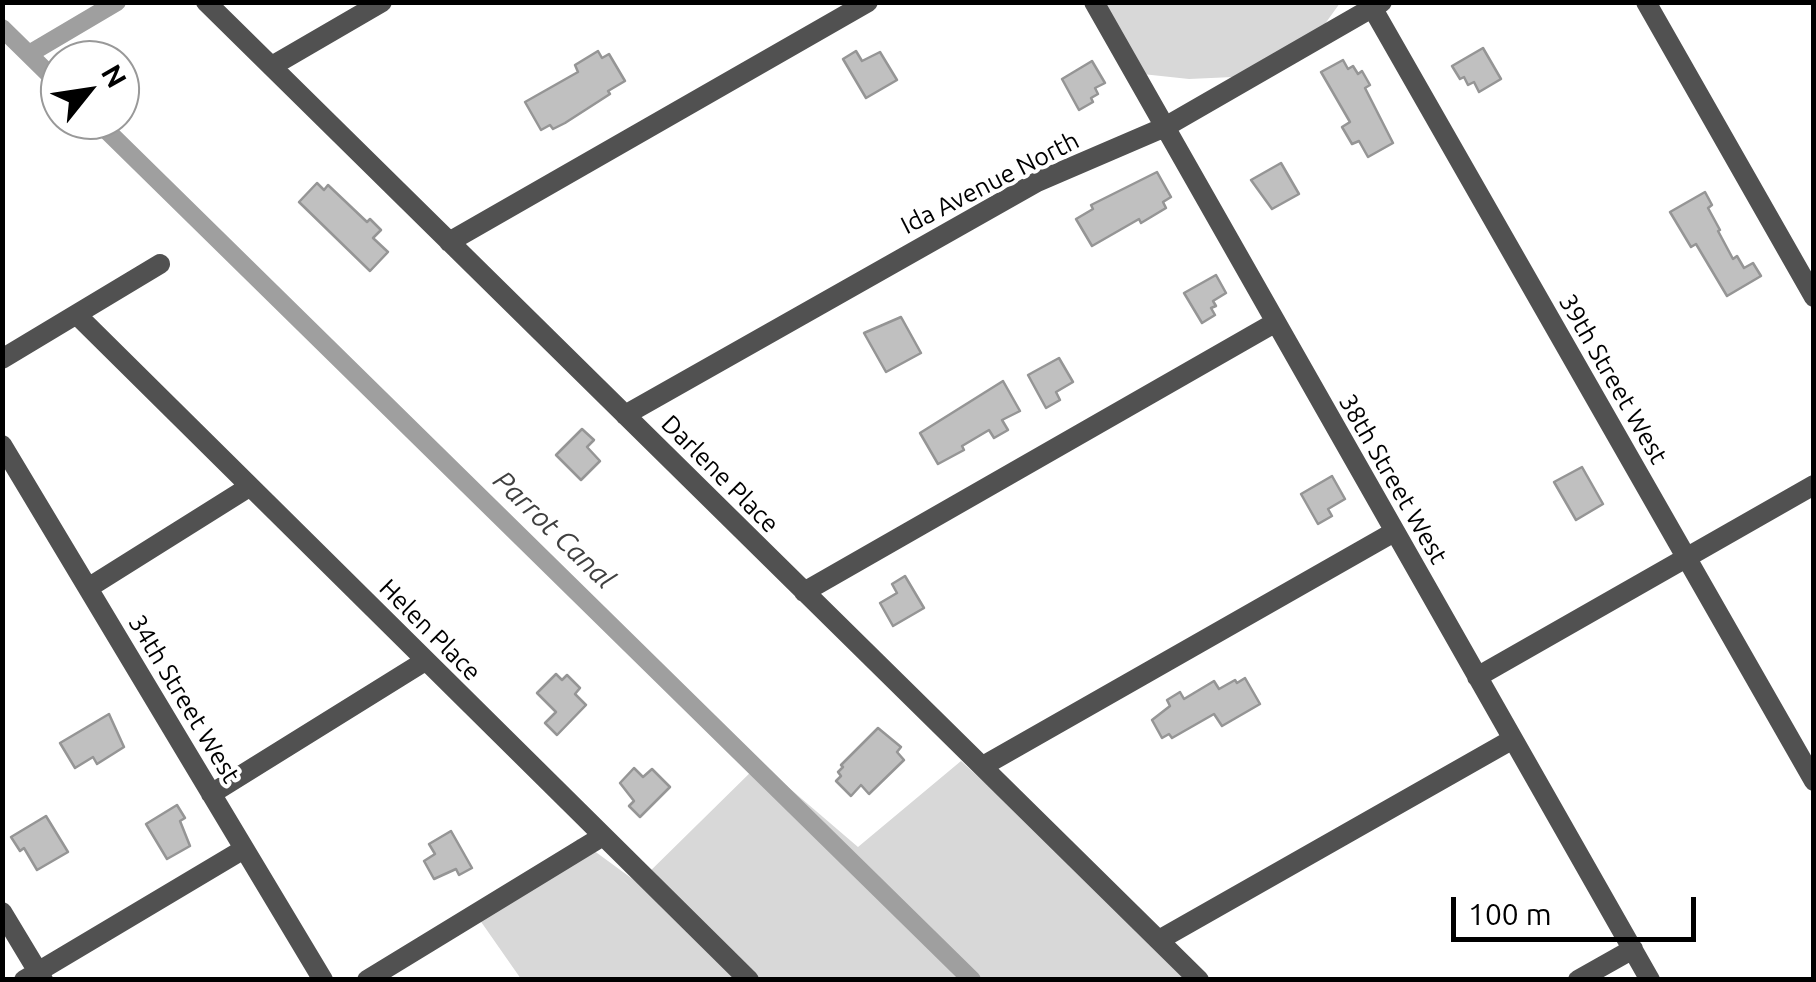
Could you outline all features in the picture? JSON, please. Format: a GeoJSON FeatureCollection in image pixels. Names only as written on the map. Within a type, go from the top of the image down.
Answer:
{"type":"FeatureCollection","features":[{"type":"Feature","properties":{"kind":"street","name":"Darlene Place"},"geometry":{"type":"LineString","coordinates":[[206,2],[1199,980]]}},
{"type":"Feature","properties":{"kind":"street"},"geometry":{"type":"LineString","coordinates":[[272,66],[382,2]]}},
{"type":"Feature","properties":{"kind":"street"},"geometry":{"type":"LineString","coordinates":[[449,242],[868,2]]}},
{"type":"Feature","properties":{"kind":"street","name":"38th Street West"},"geometry":{"type":"LineString","coordinates":[[1094,2],[1650,980]]}},
{"type":"Feature","properties":{"kind":"street"},"geometry":{"type":"LineString","coordinates":[[1646,2],[1814,297]]}},
{"type":"Feature","properties":{"kind":"street","name":"Ida Avenue North"},"geometry":{"type":"LineString","coordinates":[[625,416],[1037,182],[1164,126],[1374,4]]}},
{"type":"Feature","properties":{"kind":"street","name":"39th Street West"},"geometry":{"type":"LineString","coordinates":[[1374,4],[1814,781]]}},
{"type":"Feature","properties":{"kind":"street"},"geometry":{"type":"LineString","coordinates":[[2,359],[160,264]]}},
{"type":"Feature","properties":{"kind":"street","name":"Helen Place"},"geometry":{"type":"LineString","coordinates":[[77,315],[749,980]]}},
{"type":"Feature","properties":{"kind":"street"},"geometry":{"type":"LineString","coordinates":[[804,592],[1276,322]]}},
{"type":"Feature","properties":{"kind":"street","name":"34th Street West"},"geometry":{"type":"LineString","coordinates":[[2,445],[323,980]]}},
{"type":"Feature","properties":{"kind":"street"},"geometry":{"type":"LineString","coordinates":[[1477,676],[1814,486]]}},
{"type":"Feature","properties":{"kind":"street"},"geometry":{"type":"LineString","coordinates":[[88,588],[249,487]]}},
{"type":"Feature","properties":{"kind":"street"},"geometry":{"type":"LineString","coordinates":[[983,766],[1394,532]]}},
{"type":"Feature","properties":{"kind":"street"},"geometry":{"type":"LineString","coordinates":[[212,794],[425,661]]}},
{"type":"Feature","properties":{"kind":"street"},"geometry":{"type":"LineString","coordinates":[[1159,940],[1513,740]]}},
{"type":"Feature","properties":{"kind":"street"},"geometry":{"type":"LineString","coordinates":[[367,980],[603,836]]}},
{"type":"Feature","properties":{"kind":"street"},"geometry":{"type":"LineString","coordinates":[[2,912],[35,977],[244,849]]}},
{"type":"Feature","properties":{"kind":"street"},"geometry":{"type":"LineString","coordinates":[[1578,980],[1633,948]]}},
{"type":"Feature","properties":{"kind":"shaded area"},"geometry":{"type":"Polygon","coordinates":[[[1096,3],[1340,3],[1322,28],[1233,77],[1189,79],[1133,73],[1096,3]]]}},
{"type":"Feature","properties":{"kind":"shaded area"},"geometry":{"type":"Polygon","coordinates":[[[961,761],[1198,979],[521,979],[477,916],[578,839],[638,883],[760,763],[858,847],[961,761]]]}},
{"type":"Feature","properties":{"kind":"building"},"geometry":{"type":"Polygon","coordinates":[[[1483,48],[1501,79],[1479,92],[1474,82],[1468,85],[1464,77],[1460,79],[1452,66],[1483,48]]]}},
{"type":"Feature","properties":{"kind":"building"},"geometry":{"type":"Polygon","coordinates":[[[598,51],[602,58],[609,54],[625,81],[565,123],[541,130],[525,102],[578,72],[575,65],[598,51]]]}},
{"type":"Feature","properties":{"kind":"building"},"geometry":{"type":"Polygon","coordinates":[[[856,51],[862,61],[880,52],[897,80],[866,98],[843,59],[856,51]]]}},
{"type":"Feature","properties":{"kind":"building"},"geometry":{"type":"Polygon","coordinates":[[[1343,60],[1348,69],[1353,66],[1358,74],[1362,71],[1370,85],[1365,88],[1393,143],[1368,157],[1359,141],[1352,144],[1342,127],[1350,122],[1321,72],[1343,60]]]}},
{"type":"Feature","properties":{"kind":"building"},"geometry":{"type":"Polygon","coordinates":[[[1092,61],[1105,83],[1095,88],[1098,94],[1091,98],[1093,102],[1079,110],[1062,79],[1092,61]]]}},
{"type":"Feature","properties":{"kind":"building"},"geometry":{"type":"Polygon","coordinates":[[[1281,163],[1299,194],[1272,209],[1251,180],[1281,163]]]}},
{"type":"Feature","properties":{"kind":"building"},"geometry":{"type":"Polygon","coordinates":[[[1157,172],[1171,197],[1163,202],[1166,208],[1092,246],[1076,219],[1093,209],[1091,205],[1157,172]]]}},
{"type":"Feature","properties":{"kind":"building"},"geometry":{"type":"Polygon","coordinates":[[[317,183],[324,190],[328,185],[381,230],[373,238],[388,252],[370,271],[299,202],[317,183]]]}},
{"type":"Feature","properties":{"kind":"building"},"geometry":{"type":"Polygon","coordinates":[[[1705,192],[1712,205],[1708,208],[1733,259],[1737,256],[1744,268],[1753,263],[1761,276],[1727,296],[1696,244],[1691,247],[1670,212],[1705,192]]]}},
{"type":"Feature","properties":{"kind":"building"},"geometry":{"type":"Polygon","coordinates":[[[1216,275],[1226,293],[1213,301],[1215,315],[1202,323],[1184,293],[1216,275]]]}},
{"type":"Feature","properties":{"kind":"building"},"geometry":{"type":"Polygon","coordinates":[[[901,317],[921,353],[886,372],[864,333],[901,317]]]}},
{"type":"Feature","properties":{"kind":"building"},"geometry":{"type":"Polygon","coordinates":[[[1059,358],[1073,382],[1056,392],[1060,400],[1046,408],[1028,375],[1059,358]]]}},
{"type":"Feature","properties":{"kind":"building"},"geometry":{"type":"Polygon","coordinates":[[[1003,381],[1020,411],[1002,420],[1008,430],[994,438],[989,430],[938,464],[920,433],[1003,381]]]}},
{"type":"Feature","properties":{"kind":"building"},"geometry":{"type":"Polygon","coordinates":[[[582,429],[594,440],[587,447],[600,461],[581,480],[556,455],[582,429]]]}},
{"type":"Feature","properties":{"kind":"building"},"geometry":{"type":"Polygon","coordinates":[[[1582,467],[1603,504],[1576,520],[1554,482],[1582,467]]]}},
{"type":"Feature","properties":{"kind":"building"},"geometry":{"type":"Polygon","coordinates":[[[1332,476],[1345,499],[1328,509],[1332,516],[1318,524],[1301,494],[1332,476]]]}},
{"type":"Feature","properties":{"kind":"building"},"geometry":{"type":"Polygon","coordinates":[[[905,576],[924,608],[893,626],[880,603],[897,593],[892,584],[905,576]]]}},
{"type":"Feature","properties":{"kind":"building"},"geometry":{"type":"Polygon","coordinates":[[[556,674],[562,680],[567,675],[580,688],[575,694],[586,705],[557,735],[545,723],[556,712],[537,693],[556,674]]]}},
{"type":"Feature","properties":{"kind":"building"},"geometry":{"type":"Polygon","coordinates":[[[1245,678],[1260,704],[1222,726],[1214,714],[1172,738],[1169,734],[1162,738],[1152,720],[1170,706],[1167,700],[1180,692],[1184,699],[1214,681],[1219,689],[1245,678]]]}},
{"type":"Feature","properties":{"kind":"building"},"geometry":{"type":"Polygon","coordinates":[[[109,714],[124,747],[97,764],[93,757],[75,768],[60,743],[109,714]]]}},
{"type":"Feature","properties":{"kind":"building"},"geometry":{"type":"Polygon","coordinates":[[[878,728],[901,747],[897,752],[904,760],[869,794],[861,785],[851,796],[836,781],[841,776],[838,772],[878,728]]]}},
{"type":"Feature","properties":{"kind":"building"},"geometry":{"type":"Polygon","coordinates":[[[634,768],[643,777],[652,769],[670,787],[640,817],[629,806],[634,801],[620,783],[634,768]]]}},
{"type":"Feature","properties":{"kind":"building"},"geometry":{"type":"Polygon","coordinates":[[[177,805],[185,818],[180,821],[190,846],[167,859],[146,824],[177,805]]]}},
{"type":"Feature","properties":{"kind":"building"},"geometry":{"type":"Polygon","coordinates":[[[46,816],[68,852],[37,870],[24,848],[20,851],[11,837],[46,816]]]}},
{"type":"Feature","properties":{"kind":"building"},"geometry":{"type":"Polygon","coordinates":[[[451,831],[472,868],[459,875],[456,869],[434,879],[424,861],[435,854],[429,844],[451,831]]]}},
{"type":"Feature","properties":{"kind":"waterway"},"geometry":{"type":"LineString","coordinates":[[29,54],[117,2]]}},
{"type":"Feature","properties":{"kind":"waterway","name":"Parrot Canal"},"geometry":{"type":"LineString","coordinates":[[2,28],[40,65]]}},
{"type":"Feature","properties":{"kind":"waterway","name":"Parrot Canal"},"geometry":{"type":"LineString","coordinates":[[116,140],[972,980]]}}]}
